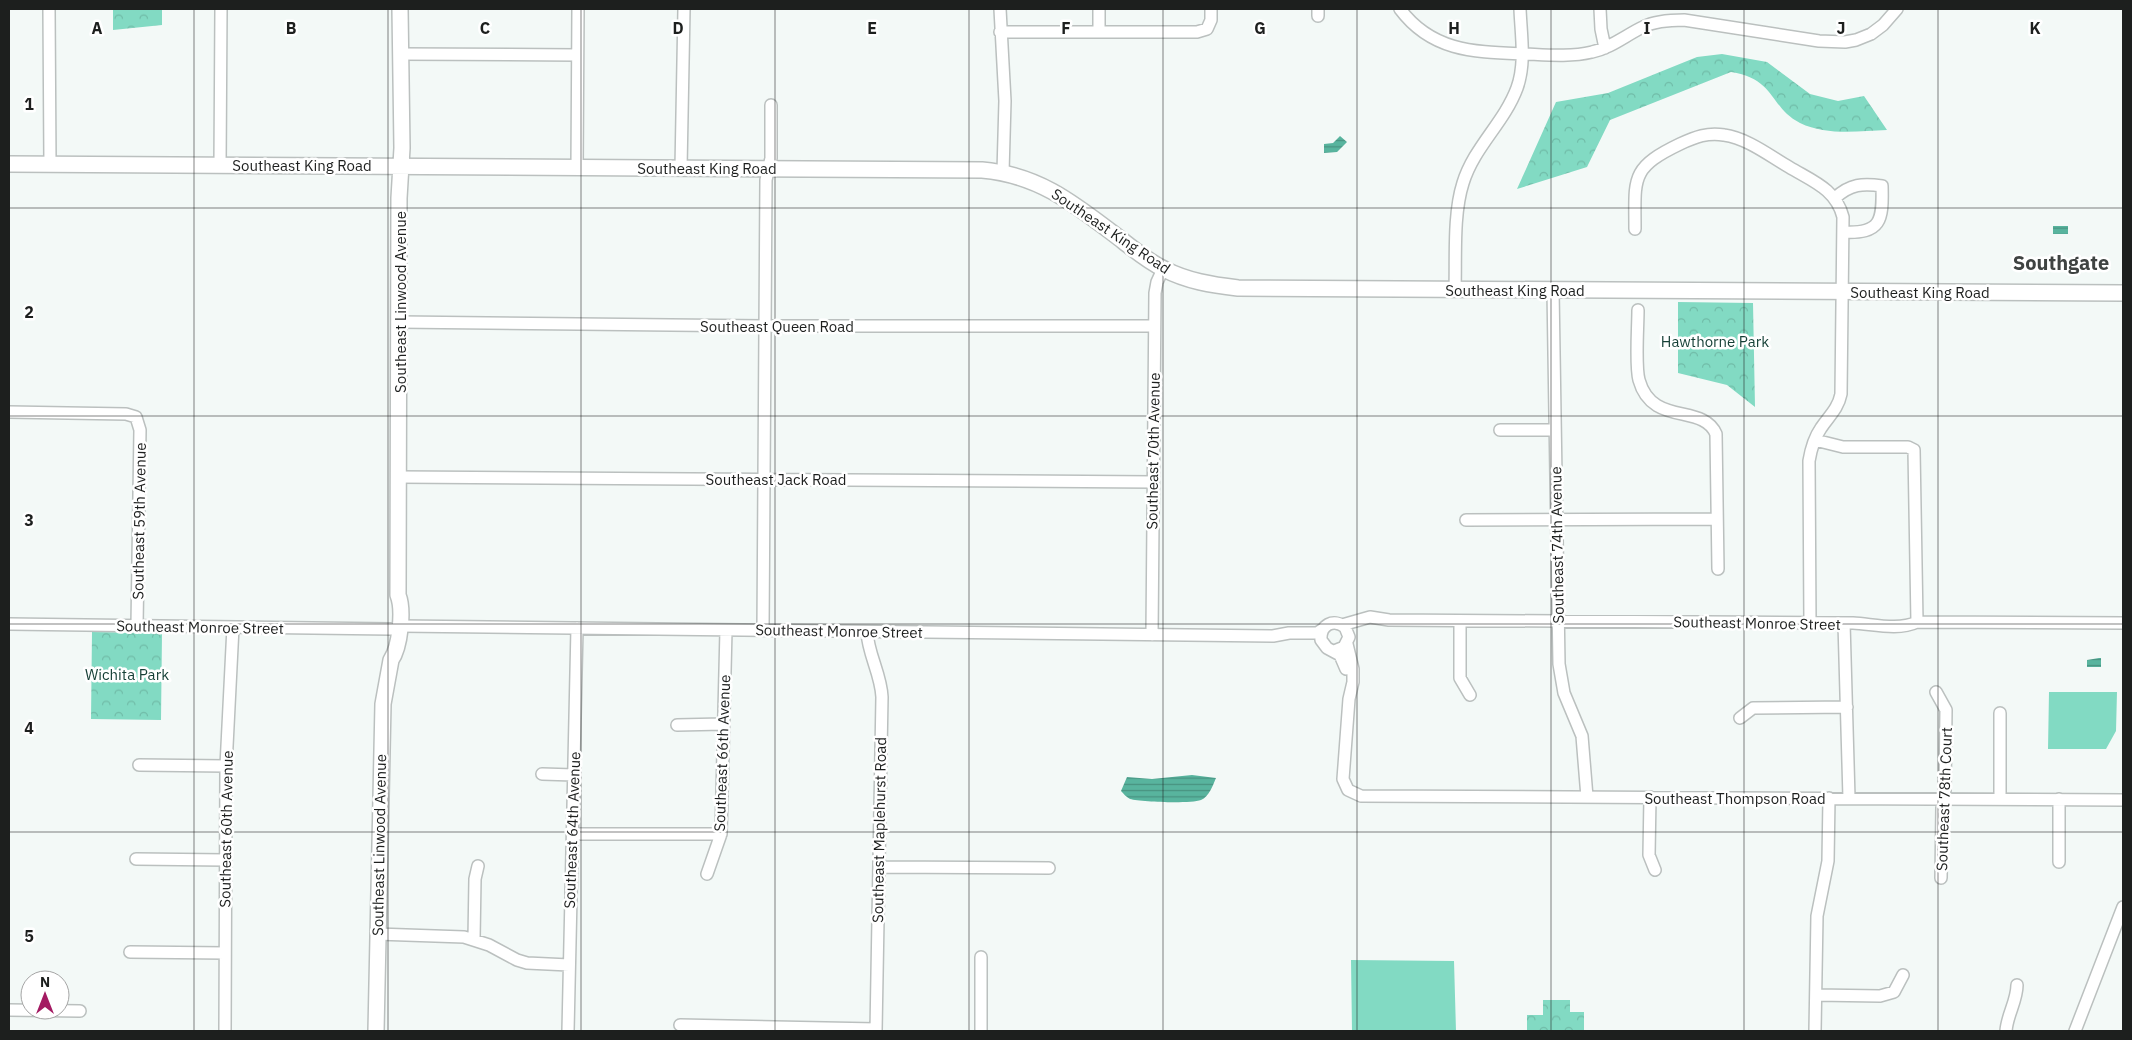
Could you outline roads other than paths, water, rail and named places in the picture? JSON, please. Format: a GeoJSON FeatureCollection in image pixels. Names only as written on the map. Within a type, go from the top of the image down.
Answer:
{"type":"FeatureCollection","features":[{"type":"Feature","properties":{"kind":"main road","name":"Southeast Linwood Avenue"},"geometry":{"type":"LineString","coordinates":[[376,1031],[383,704],[392,660],[395,655],[396,627],[401,603],[398,596],[402,148],[400,9]]}},
{"type":"Feature","properties":{"kind":"main road","name":"Southeast King Road"},"geometry":{"type":"LineString","coordinates":[[9,164],[982,170],[1003,172],[1030,180],[1061,196],[1163,269],[1191,280],[1238,288],[2123,293]]}},
{"type":"Feature","properties":{"kind":"street"},"geometry":{"type":"LineString","coordinates":[[49,9],[50,164]]}},
{"type":"Feature","properties":{"kind":"street"},"geometry":{"type":"LineString","coordinates":[[220,165],[221,9]]}},
{"type":"Feature","properties":{"kind":"street"},"geometry":{"type":"LineString","coordinates":[[577,167],[578,9]]}},
{"type":"Feature","properties":{"kind":"street"},"geometry":{"type":"LineString","coordinates":[[681,168],[684,9]]}},
{"type":"Feature","properties":{"kind":"street"},"geometry":{"type":"LineString","coordinates":[[1000,9],[1005,100],[1003,172]]}},
{"type":"Feature","properties":{"kind":"street"},"geometry":{"type":"LineString","coordinates":[[1099,9],[1099,31]]}},
{"type":"Feature","properties":{"kind":"street"},"geometry":{"type":"LineString","coordinates":[[1400,9],[1423,32],[1446,44],[1480,52],[1522,54],[1579,54],[1593,52],[1629,36],[1644,26],[1666,20],[1684,20],[1819,41],[1850,41],[1871,34],[1883,25],[1897,9]]}},
{"type":"Feature","properties":{"kind":"street"},"geometry":{"type":"LineString","coordinates":[[1456,290],[1458,219],[1462,186],[1474,155],[1506,112],[1517,88],[1522,70],[1520,9]]}},
{"type":"Feature","properties":{"kind":"street"},"geometry":{"type":"LineString","coordinates":[[1600,9],[1604,48]]}},
{"type":"Feature","properties":{"kind":"street"},"geometry":{"type":"LineString","coordinates":[[1000,32],[1197,32],[1207,29],[1211,14]]}},
{"type":"Feature","properties":{"kind":"street"},"geometry":{"type":"LineString","coordinates":[[400,54],[577,55]]}},
{"type":"Feature","properties":{"kind":"street"},"geometry":{"type":"LineString","coordinates":[[763,630],[766,180],[771,158],[771,104]]}},
{"type":"Feature","properties":{"kind":"street"},"geometry":{"type":"LineString","coordinates":[[1635,229],[1635,194],[1642,170],[1657,155],[1695,137],[1712,134],[1726,135],[1740,140],[1783,164],[1827,189],[1840,206],[1843,217],[1841,394],[1836,410],[1823,426],[1810,454],[1808,469],[1810,623]]}},
{"type":"Feature","properties":{"kind":"street"},"geometry":{"type":"LineString","coordinates":[[1835,198],[1855,184],[1882,186],[1882,216],[1876,226],[1858,233],[1843,232]]}},
{"type":"Feature","properties":{"kind":"street","name":"Southeast 70th Avenue"},"geometry":{"type":"LineString","coordinates":[[1152,635],[1154,326],[1156,286],[1163,269]]}},
{"type":"Feature","properties":{"kind":"street","name":"Southeast 74th Avenue"},"geometry":{"type":"LineString","coordinates":[[1553,290],[1554,430],[1561,684],[1582,736],[1587,797]]}},
{"type":"Feature","properties":{"kind":"street"},"geometry":{"type":"LineString","coordinates":[[1638,310],[1639,380],[1652,404],[1661,409],[1706,421],[1712,426],[1716,434],[1718,570]]}},
{"type":"Feature","properties":{"kind":"street","name":"Southeast Queen Road"},"geometry":{"type":"LineString","coordinates":[[399,322],[766,326],[1154,326]]}},
{"type":"Feature","properties":{"kind":"street","name":"Southeast 59th Avenue"},"geometry":{"type":"LineString","coordinates":[[9,412],[126,414],[136,417],[140,430],[137,626]]}},
{"type":"Feature","properties":{"kind":"street"},"geometry":{"type":"LineString","coordinates":[[1500,430],[1554,430]]}},
{"type":"Feature","properties":{"kind":"street"},"geometry":{"type":"LineString","coordinates":[[1815,440],[1843,447],[1908,447],[1914,450],[1917,622]]}},
{"type":"Feature","properties":{"kind":"street","name":"Southeast Jack Road"},"geometry":{"type":"LineString","coordinates":[[399,477],[1153,482]]}},
{"type":"Feature","properties":{"kind":"street"},"geometry":{"type":"LineString","coordinates":[[1466,520],[1717,519]]}},
{"type":"Feature","properties":{"kind":"street","name":"Southeast Monroe Street"},"geometry":{"type":"LineString","coordinates":[[1342,625],[1370,617],[1389,620],[1810,623],[1906,626],[1917,622],[2123,623]]}},
{"type":"Feature","properties":{"kind":"street","name":"Southeast Monroe Street"},"geometry":{"type":"LineString","coordinates":[[1348,640],[1353,631],[1360,627],[1379,624],[1389,620]]}},
{"type":"Feature","properties":{"kind":"street"},"geometry":{"type":"LineString","coordinates":[[1460,621],[1460,678],[1470,695]]}},
{"type":"Feature","properties":{"kind":"street"},"geometry":{"type":"LineString","coordinates":[[1331,623],[1342,625],[1347,630],[1354,674],[1353,689],[1349,699],[1346,689],[1345,666],[1340,655],[1327,648],[1322,643],[1320,636],[1323,629],[1331,623]]}},
{"type":"Feature","properties":{"kind":"street","name":"Southeast Monroe Street"},"geometry":{"type":"LineString","coordinates":[[9,624],[1278,636],[1289,633],[1317,632],[1323,629]]}},
{"type":"Feature","properties":{"kind":"street"},"geometry":{"type":"LineString","coordinates":[[1844,624],[1850,798]]}},
{"type":"Feature","properties":{"kind":"street","name":"Southeast 60th Avenue"},"geometry":{"type":"LineString","coordinates":[[225,1031],[226,766],[233,627]]}},
{"type":"Feature","properties":{"kind":"street","name":"Southeast 64th Avenue"},"geometry":{"type":"LineString","coordinates":[[568,1031],[577,628]]}},
{"type":"Feature","properties":{"kind":"street","name":"Southeast 66th Avenue"},"geometry":{"type":"LineString","coordinates":[[707,874],[721,834],[726,630]]}},
{"type":"Feature","properties":{"kind":"street","name":"Southeast Maplehurst Road"},"geometry":{"type":"LineString","coordinates":[[867,632],[868,645],[878,672],[881,687],[876,1030]]}},
{"type":"Feature","properties":{"kind":"street","name":"Southeast Monroe Street"},"geometry":{"type":"LineString","coordinates":[[1278,636],[1289,640],[1322,643]]}},
{"type":"Feature","properties":{"kind":"street"},"geometry":{"type":"LineString","coordinates":[[1334,651],[1341,649],[1348,640]]}},
{"type":"Feature","properties":{"kind":"street","name":"Southeast 78th Court"},"geometry":{"type":"LineString","coordinates":[[1936,692],[1946,710],[1941,878]]}},
{"type":"Feature","properties":{"kind":"street","name":"Southeast Thompson Road"},"geometry":{"type":"LineString","coordinates":[[1349,699],[1343,775],[1344,783],[1348,790],[1357,795],[2123,800]]}},
{"type":"Feature","properties":{"kind":"street"},"geometry":{"type":"LineString","coordinates":[[1740,718],[1754,708],[1847,707]]}},
{"type":"Feature","properties":{"kind":"street"},"geometry":{"type":"LineString","coordinates":[[2000,714],[2000,799]]}},
{"type":"Feature","properties":{"kind":"street"},"geometry":{"type":"LineString","coordinates":[[677,725],[723,724]]}},
{"type":"Feature","properties":{"kind":"street"},"geometry":{"type":"LineString","coordinates":[[139,765],[226,766]]}},
{"type":"Feature","properties":{"kind":"street"},"geometry":{"type":"LineString","coordinates":[[542,774],[574,775]]}},
{"type":"Feature","properties":{"kind":"street"},"geometry":{"type":"LineString","coordinates":[[1650,798],[1649,855],[1655,870]]}},
{"type":"Feature","properties":{"kind":"street"},"geometry":{"type":"LineString","coordinates":[[1815,1031],[1817,916],[1828,861],[1829,798]]}},
{"type":"Feature","properties":{"kind":"street"},"geometry":{"type":"LineString","coordinates":[[2058,862],[2059,799]]}},
{"type":"Feature","properties":{"kind":"street"},"geometry":{"type":"LineString","coordinates":[[573,834],[721,834]]}},
{"type":"Feature","properties":{"kind":"street"},"geometry":{"type":"LineString","coordinates":[[136,859],[225,860]]}},
{"type":"Feature","properties":{"kind":"street"},"geometry":{"type":"LineString","coordinates":[[474,939],[475,879],[478,866]]}},
{"type":"Feature","properties":{"kind":"street"},"geometry":{"type":"LineString","coordinates":[[879,867],[1048,868]]}},
{"type":"Feature","properties":{"kind":"street"},"geometry":{"type":"LineString","coordinates":[[2075,1031],[2123,907]]}},
{"type":"Feature","properties":{"kind":"street"},"geometry":{"type":"LineString","coordinates":[[377,934],[456,936],[474,939],[527,963],[569,965]]}},
{"type":"Feature","properties":{"kind":"street"},"geometry":{"type":"LineString","coordinates":[[130,952],[225,953]]}},
{"type":"Feature","properties":{"kind":"street"},"geometry":{"type":"LineString","coordinates":[[981,957],[981,1031]]}},
{"type":"Feature","properties":{"kind":"street"},"geometry":{"type":"LineString","coordinates":[[1816,994],[1880,996],[1894,992],[1903,975]]}},
{"type":"Feature","properties":{"kind":"street"},"geometry":{"type":"LineString","coordinates":[[2006,1031],[2007,1021],[2016,996],[2016,985]]}},
{"type":"Feature","properties":{"kind":"street"},"geometry":{"type":"LineString","coordinates":[[9,1010],[80,1011]]}},
{"type":"Feature","properties":{"kind":"street"},"geometry":{"type":"LineString","coordinates":[[680,1025],[876,1030]]}},
{"type":"Feature","properties":{"kind":"district","name":"Southgate"},"geometry":{"type":"Point","coordinates":[2061,262]}},
{"type":"Feature","properties":{"kind":"park label","name":"Hawthorne Park"},"geometry":{"type":"Point","coordinates":[1715,341]}},
{"type":"Feature","properties":{"kind":"park label","name":"Wichita Park"},"geometry":{"type":"Point","coordinates":[127,674]}}]}
